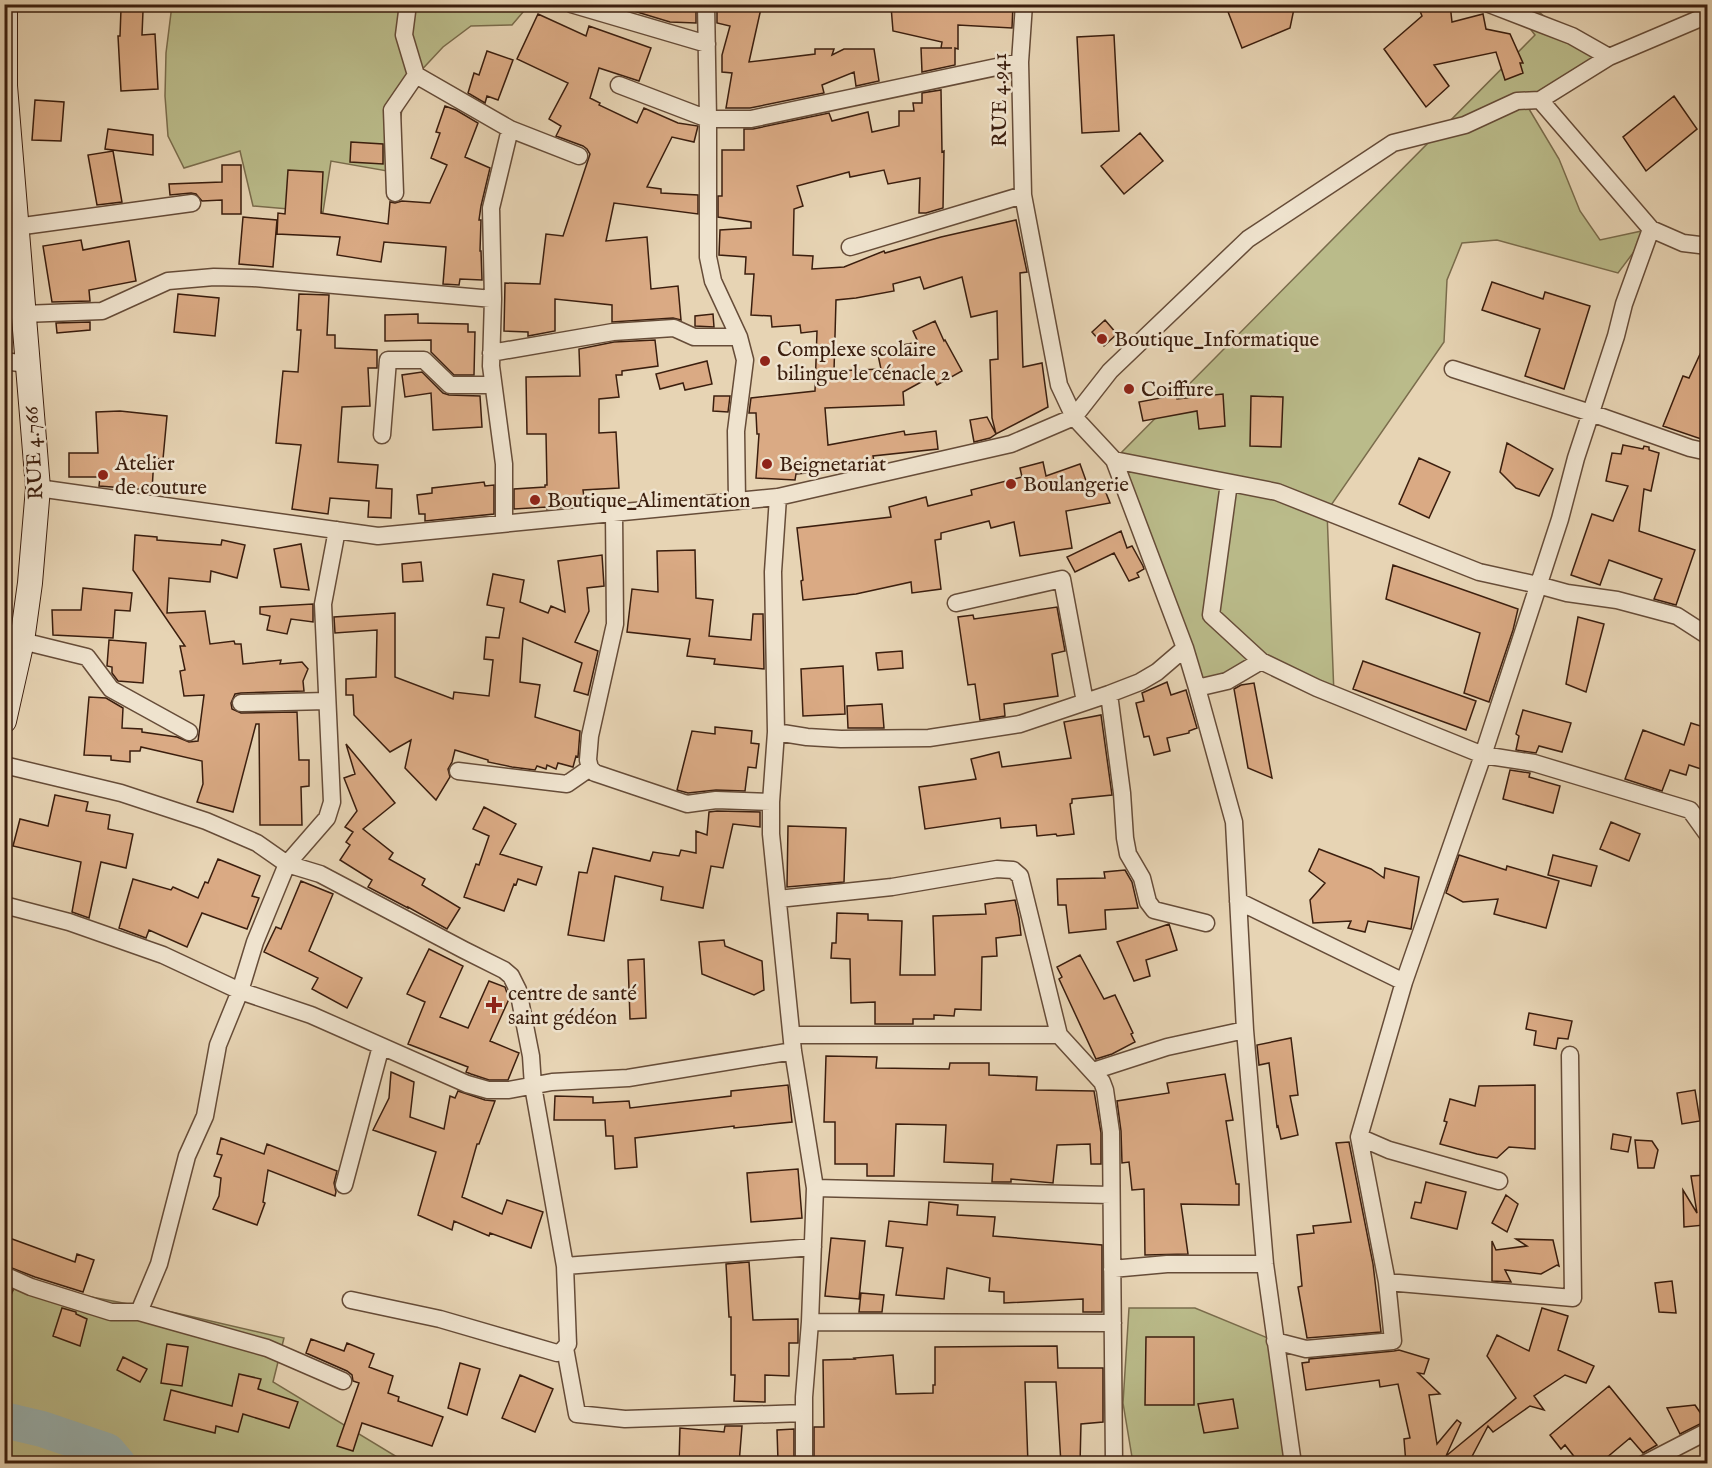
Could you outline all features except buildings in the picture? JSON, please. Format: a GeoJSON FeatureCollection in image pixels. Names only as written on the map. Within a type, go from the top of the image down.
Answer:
{"type":"FeatureCollection","features":[{"type":"Feature","properties":{"kind":"street","name":"RUE 4.766"},"geometry":{"type":"LineString","coordinates":[[4,721],[22,641],[30,583],[38,488],[16,362],[23,314],[5,86],[5,4]]}},
{"type":"Feature","properties":{"kind":"street"},"geometry":{"type":"LineString","coordinates":[[408,4],[404,35],[416,75],[510,129],[579,156]]}},
{"type":"Feature","properties":{"kind":"street"},"geometry":{"type":"LineString","coordinates":[[571,4],[707,44]]}},
{"type":"Feature","properties":{"kind":"street"},"geometry":{"type":"LineString","coordinates":[[706,4],[708,257],[713,281],[739,337],[745,360],[736,431],[737,501]]}},
{"type":"Feature","properties":{"kind":"street","name":"RUE 4.941"},"geometry":{"type":"LineString","coordinates":[[1024,4],[1020,62],[1023,195],[1059,385],[1074,417],[1114,460]]}},
{"type":"Feature","properties":{"kind":"street"},"geometry":{"type":"LineString","coordinates":[[1489,4],[1572,36],[1609,57]]}},
{"type":"Feature","properties":{"kind":"street"},"geometry":{"type":"LineString","coordinates":[[38,488],[378,536],[778,497],[1011,444],[1074,417],[1110,370],[1248,240],[1393,143],[1465,125],[1517,101],[1540,100],[1609,57],[1707,15]]}},
{"type":"Feature","properties":{"kind":"street"},"geometry":{"type":"LineString","coordinates":[[619,85],[708,119],[752,119],[1020,62]]}},
{"type":"Feature","properties":{"kind":"street"},"geometry":{"type":"LineString","coordinates":[[394,193],[392,110],[416,75]]}},
{"type":"Feature","properties":{"kind":"street"},"geometry":{"type":"LineString","coordinates":[[1540,100],[1651,229],[1683,243],[1707,246]]}},
{"type":"Feature","properties":{"kind":"street"},"geometry":{"type":"LineString","coordinates":[[504,524],[504,464],[491,366],[493,298],[491,208],[510,129]]}},
{"type":"Feature","properties":{"kind":"street"},"geometry":{"type":"LineString","coordinates":[[850,248],[1023,195]]}},
{"type":"Feature","properties":{"kind":"street"},"geometry":{"type":"LineString","coordinates":[[16,227],[192,203]]}},
{"type":"Feature","properties":{"kind":"street"},"geometry":{"type":"LineString","coordinates":[[1275,1341],[1306,1349],[1394,1341],[1387,1282],[1359,1137],[1404,982],[1483,755],[1560,519],[1576,458],[1616,336],[1624,304],[1651,229]]}},
{"type":"Feature","properties":{"kind":"street"},"geometry":{"type":"LineString","coordinates":[[23,314],[102,311],[168,281],[214,277],[253,278],[493,298]]}},
{"type":"Feature","properties":{"kind":"street"},"geometry":{"type":"LineString","coordinates":[[491,353],[613,332],[674,328],[694,338],[739,337]]}},
{"type":"Feature","properties":{"kind":"street"},"geometry":{"type":"LineString","coordinates":[[382,435],[388,360],[424,360],[450,385],[493,385]]}},
{"type":"Feature","properties":{"kind":"street"},"geometry":{"type":"LineString","coordinates":[[1453,369],[1591,412],[1707,452]]}},
{"type":"Feature","properties":{"kind":"street"},"geometry":{"type":"LineString","coordinates":[[1114,460],[1277,492],[1479,572],[1567,593],[1617,600],[1677,616],[1707,636]]}},
{"type":"Feature","properties":{"kind":"street"},"geometry":{"type":"LineString","coordinates":[[1114,460],[1185,648],[1234,822],[1245,1030],[1265,1264],[1293,1464]]}},
{"type":"Feature","properties":{"kind":"street"},"geometry":{"type":"LineString","coordinates":[[1229,483],[1211,615],[1261,661],[1317,688],[1483,755],[1534,763],[1690,810],[1707,835]]}},
{"type":"Feature","properties":{"kind":"street"},"geometry":{"type":"LineString","coordinates":[[778,497],[773,572],[776,732],[771,834],[793,1043],[815,1188],[804,1413],[804,1464]]}},
{"type":"Feature","properties":{"kind":"street"},"geometry":{"type":"LineString","coordinates":[[614,513],[615,624],[590,736],[588,760],[590,768],[595,773],[687,804],[716,800],[771,802]]}},
{"type":"Feature","properties":{"kind":"street"},"geometry":{"type":"LineString","coordinates":[[139,1312],[159,1264],[187,1156],[205,1116],[218,1045],[240,991],[255,942],[287,864],[327,818],[332,802],[323,604],[338,530]]}},
{"type":"Feature","properties":{"kind":"street"},"geometry":{"type":"LineString","coordinates":[[956,603],[1062,579],[1085,702]]}},
{"type":"Feature","properties":{"kind":"street"},"geometry":{"type":"LineString","coordinates":[[22,641],[87,657],[111,689],[189,732]]}},
{"type":"Feature","properties":{"kind":"street"},"geometry":{"type":"LineString","coordinates":[[776,732],[841,739],[929,738],[1020,724],[1140,682],[1157,672],[1185,648]]}},
{"type":"Feature","properties":{"kind":"street"},"geometry":{"type":"LineString","coordinates":[[1197,688],[1227,681],[1261,661]]}},
{"type":"Feature","properties":{"kind":"street"},"geometry":{"type":"LineString","coordinates":[[1109,694],[1122,793],[1125,838],[1128,854],[1142,878],[1148,902],[1154,910],[1206,923]]}},
{"type":"Feature","properties":{"kind":"street"},"geometry":{"type":"LineString","coordinates":[[241,703],[327,701]]}},
{"type":"Feature","properties":{"kind":"street"},"geometry":{"type":"LineString","coordinates":[[4,765],[121,793],[185,814],[258,843],[287,864],[320,874],[504,970],[511,976],[518,990],[531,1056],[533,1086],[565,1266],[568,1344],[557,1353],[440,1319],[351,1300]]}},
{"type":"Feature","properties":{"kind":"street"},"geometry":{"type":"LineString","coordinates":[[458,771],[567,784],[590,768]]}},
{"type":"Feature","properties":{"kind":"street"},"geometry":{"type":"LineString","coordinates":[[778,899],[892,887],[997,869],[1013,870],[1020,876],[1059,1035],[1093,1071],[1105,1090],[1111,1132],[1114,1464]]}},
{"type":"Feature","properties":{"kind":"street"},"geometry":{"type":"LineString","coordinates":[[1238,901],[1404,982]]}},
{"type":"Feature","properties":{"kind":"street"},"geometry":{"type":"LineString","coordinates":[[4,905],[69,922],[163,955],[240,991],[311,1015],[467,1084],[488,1090],[552,1082],[628,1078],[793,1043],[1059,1035]]}},
{"type":"Feature","properties":{"kind":"street"},"geometry":{"type":"LineString","coordinates":[[1093,1071],[1167,1047],[1245,1030]]}},
{"type":"Feature","properties":{"kind":"street"},"geometry":{"type":"LineString","coordinates":[[344,1185],[381,1046]]}},
{"type":"Feature","properties":{"kind":"street"},"geometry":{"type":"LineString","coordinates":[[1387,1282],[1573,1298],[1570,1055]]}},
{"type":"Feature","properties":{"kind":"street"},"geometry":{"type":"LineString","coordinates":[[1359,1137],[1389,1150],[1499,1181]]}},
{"type":"Feature","properties":{"kind":"street"},"geometry":{"type":"LineString","coordinates":[[815,1188],[1112,1196]]}},
{"type":"Feature","properties":{"kind":"street"},"geometry":{"type":"LineString","coordinates":[[565,1266],[813,1247]]}},
{"type":"Feature","properties":{"kind":"street"},"geometry":{"type":"LineString","coordinates":[[1112,1269],[1167,1263],[1265,1264]]}},
{"type":"Feature","properties":{"kind":"street"},"geometry":{"type":"LineString","coordinates":[[4,1275],[31,1287],[111,1312],[139,1312],[267,1348],[343,1381]]}},
{"type":"Feature","properties":{"kind":"street"},"geometry":{"type":"LineString","coordinates":[[810,1322],[1113,1323]]}},
{"type":"Feature","properties":{"kind":"street"},"geometry":{"type":"LineString","coordinates":[[565,1348],[577,1414],[625,1419],[804,1413]]}},
{"type":"Feature","properties":{"kind":"street"},"geometry":{"type":"LineString","coordinates":[[1644,1464],[1707,1431]]}},
{"type":"Feature","properties":{"kind":"green space"},"geometry":{"type":"Polygon","coordinates":[[[172,5],[529,5],[512,25],[471,26],[443,47],[415,77],[403,101],[399,131],[387,171],[331,161],[323,212],[253,206],[240,151],[184,168],[168,136],[165,96],[166,53],[172,5]]]}},
{"type":"Feature","properties":{"kind":"green space"},"geometry":{"type":"Polygon","coordinates":[[[1512,5],[1531,5],[1604,68],[1526,104],[1559,159],[1580,211],[1600,240],[1651,229],[1618,273],[1497,240],[1462,243],[1447,280],[1444,342],[1327,511],[1334,695],[1261,661],[1197,688],[1114,460],[1535,35],[1512,5]]]}},
{"type":"Feature","properties":{"kind":"green space"},"geometry":{"type":"Polygon","coordinates":[[[4,1270],[86,1296],[176,1313],[284,1338],[273,1382],[407,1463],[5,1463],[4,1270]]]}},
{"type":"Feature","properties":{"kind":"green space"},"geometry":{"type":"Polygon","coordinates":[[[1129,1308],[1195,1308],[1275,1341],[1298,1463],[1133,1463],[1123,1403],[1129,1308]]]}},
{"type":"Feature","properties":{"kind":"waterway"},"geometry":{"type":"LineString","coordinates":[[4,1420],[42,1429],[107,1451],[118,1464]]}},
{"type":"Feature","properties":{"kind":"place","name":"Boutique_Informatique"},"geometry":{"type":"Point","coordinates":[1102,339]}},
{"type":"Feature","properties":{"kind":"place","name":"Complexe scolaire bilingue le cénacle 2"},"geometry":{"type":"Point","coordinates":[765,361]}},
{"type":"Feature","properties":{"kind":"place","name":"Coiffure"},"geometry":{"type":"Point","coordinates":[1129,389]}},
{"type":"Feature","properties":{"kind":"place","name":"Beignetariat"},"geometry":{"type":"Point","coordinates":[767,464]}},
{"type":"Feature","properties":{"kind":"place","name":"Atelier de couture"},"geometry":{"type":"Point","coordinates":[103,475]}},
{"type":"Feature","properties":{"kind":"place","name":"Boulangerie"},"geometry":{"type":"Point","coordinates":[1011,484]}},
{"type":"Feature","properties":{"kind":"place","name":"Boutique_Alimentation"},"geometry":{"type":"Point","coordinates":[535,500]}},
{"type":"Feature","properties":{"kind":"place","name":"centre de santé saint gédéon"},"geometry":{"type":"Point","coordinates":[494,1005]}}]}
